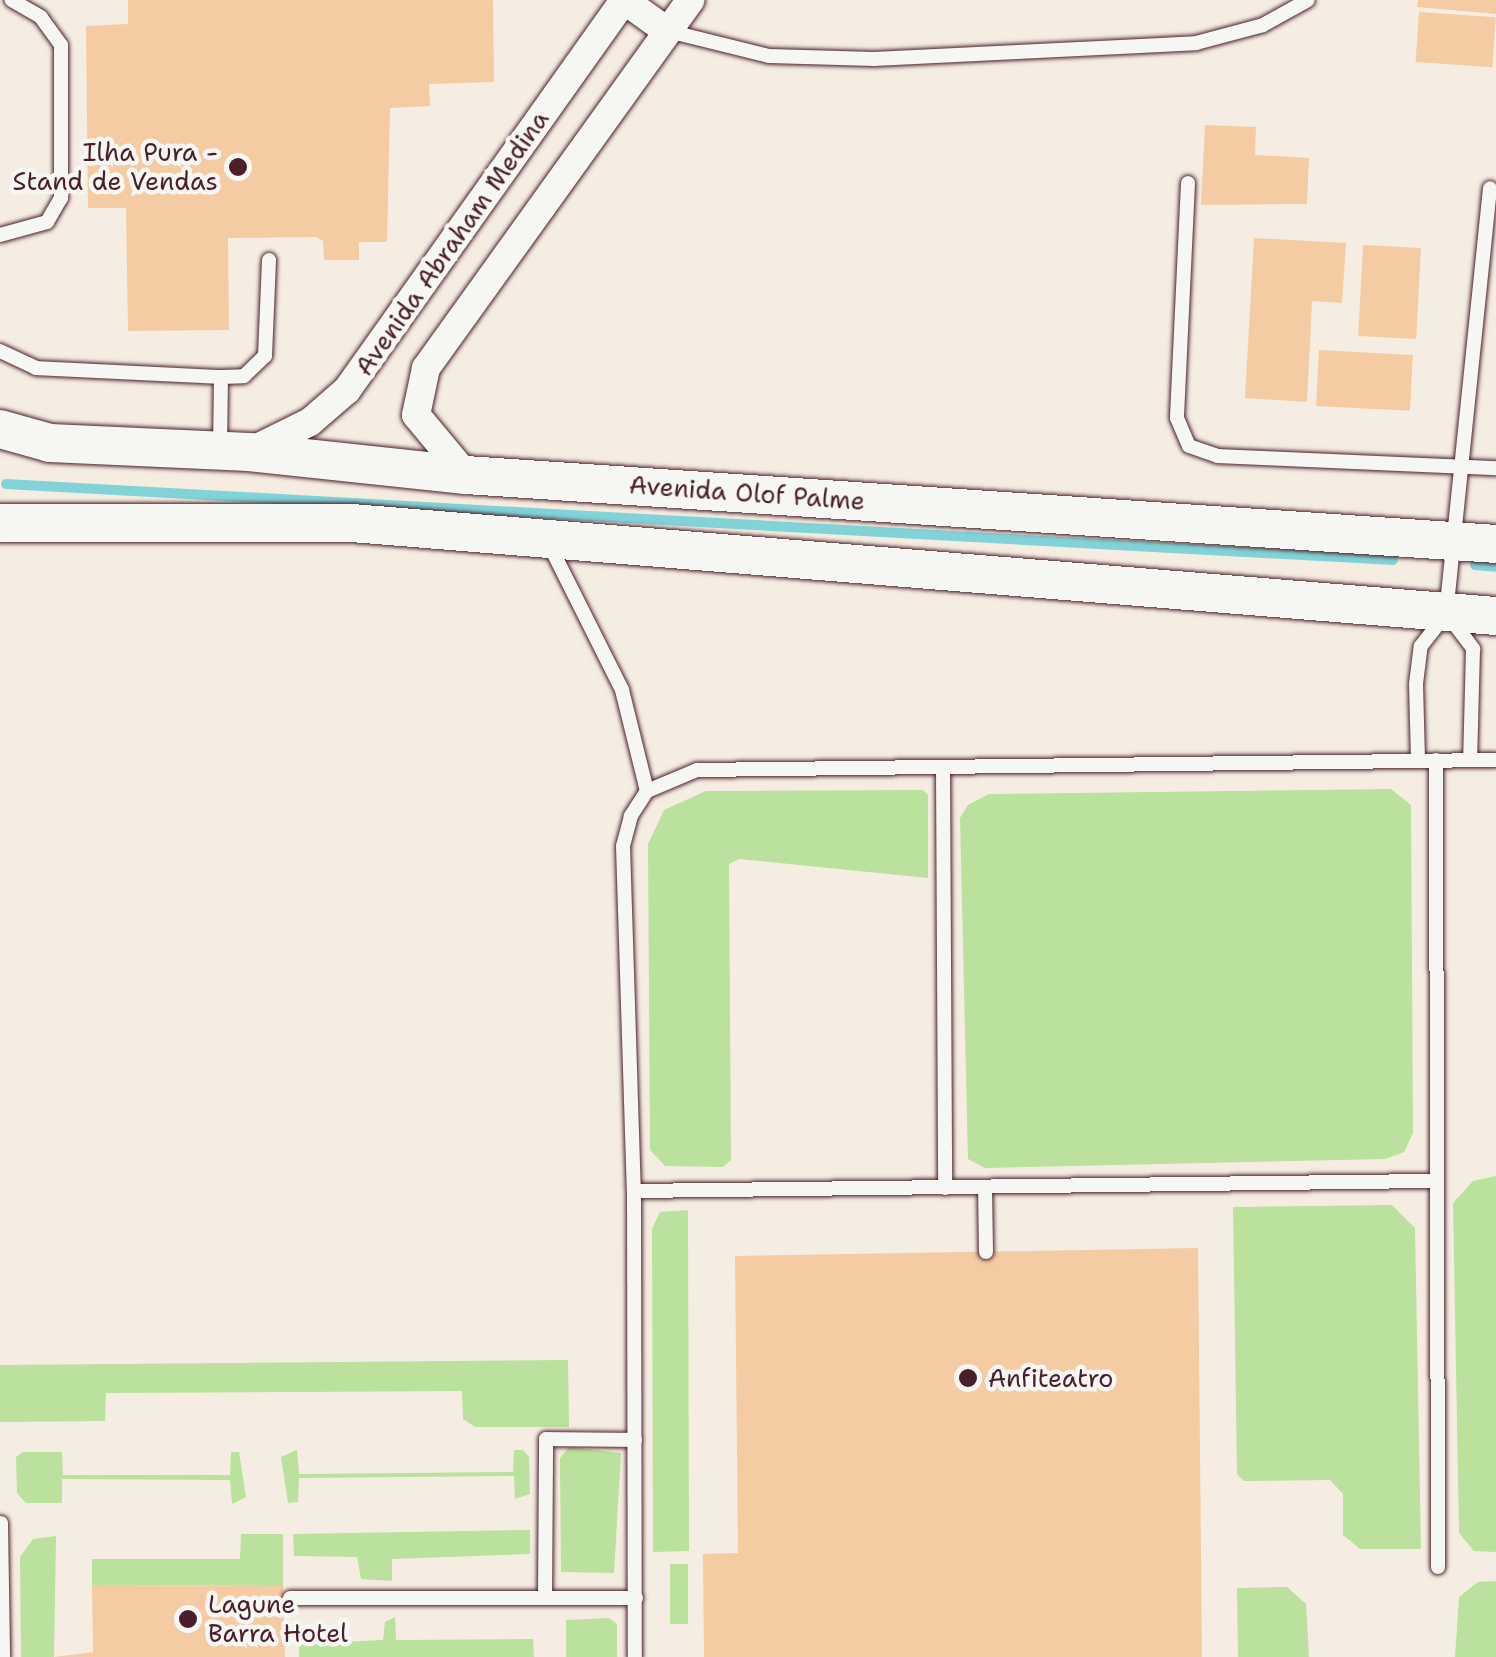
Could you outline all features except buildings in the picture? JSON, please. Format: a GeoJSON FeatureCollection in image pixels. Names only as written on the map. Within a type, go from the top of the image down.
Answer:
{"type":"FeatureCollection","features":[{"type":"Feature","properties":{"kind":"street"},"geometry":{"type":"LineString","coordinates":[[624,0],[667,31]]}},
{"type":"Feature","properties":{"kind":"street","name":"Avenida Abraham Medina"},"geometry":{"type":"LineString","coordinates":[[235,452],[310,422],[346,390],[624,0]]}},
{"type":"Feature","properties":{"kind":"street","name":"Avenida Abraham Medina"},"geometry":{"type":"LineString","coordinates":[[466,475],[416,414],[426,368],[690,0]]}},
{"type":"Feature","properties":{"kind":"street","name":"Avenida Olof Palme"},"geometry":{"type":"LineString","coordinates":[[0,429],[50,442],[235,452],[466,475],[1496,544]]}},
{"type":"Feature","properties":{"kind":"street"},"geometry":{"type":"LineString","coordinates":[[0,522],[352,523],[1496,616]]}},
{"type":"Feature","properties":{"kind":"lane"},"geometry":{"type":"LineString","coordinates":[[0,234],[47,222],[61,198],[60,45],[42,17],[12,0]]}},
{"type":"Feature","properties":{"kind":"lane"},"geometry":{"type":"LineString","coordinates":[[667,31],[769,56],[874,59],[1196,43],[1263,25],[1308,0]]}},
{"type":"Feature","properties":{"kind":"lane"},"geometry":{"type":"LineString","coordinates":[[1188,183],[1177,418],[1189,446],[1218,456],[1496,468]]}},
{"type":"Feature","properties":{"kind":"lane"},"geometry":{"type":"LineString","coordinates":[[1418,760],[1421,646],[1446,614],[1490,188]]}},
{"type":"Feature","properties":{"kind":"lane"},"geometry":{"type":"LineString","coordinates":[[0,351],[36,368],[244,376],[265,356],[269,260]]}},
{"type":"Feature","properties":{"kind":"lane"},"geometry":{"type":"LineString","coordinates":[[221,378],[235,452]]}},
{"type":"Feature","properties":{"kind":"lane"},"geometry":{"type":"LineString","coordinates":[[546,540],[622,690],[647,791]]}},
{"type":"Feature","properties":{"kind":"lane"},"geometry":{"type":"LineString","coordinates":[[1446,614],[1473,649],[1470,760]]}},
{"type":"Feature","properties":{"kind":"lane"},"geometry":{"type":"LineString","coordinates":[[1436,760],[1432,1181],[1438,1568]]}},
{"type":"Feature","properties":{"kind":"lane"},"geometry":{"type":"LineString","coordinates":[[635,1657],[634,1191],[624,846],[631,816],[647,791],[697,770],[944,770],[1496,760]]}},
{"type":"Feature","properties":{"kind":"lane"},"geometry":{"type":"LineString","coordinates":[[944,770],[945,1188]]}},
{"type":"Feature","properties":{"kind":"lane"},"geometry":{"type":"LineString","coordinates":[[634,1191],[1432,1181]]}},
{"type":"Feature","properties":{"kind":"lane"},"geometry":{"type":"LineString","coordinates":[[985,1187],[986,1252]]}},
{"type":"Feature","properties":{"kind":"lane"},"geometry":{"type":"LineString","coordinates":[[545,1598],[546,1439],[635,1440]]}},
{"type":"Feature","properties":{"kind":"lane"},"geometry":{"type":"LineString","coordinates":[[1,1523],[2,1657]]}},
{"type":"Feature","properties":{"kind":"lane"},"geometry":{"type":"LineString","coordinates":[[290,1598],[636,1598]]}},
{"type":"Feature","properties":{"kind":"green space"},"geometry":{"type":"Polygon","coordinates":[[[1391,789],[1411,805],[1413,1133],[1404,1152],[1385,1159],[985,1168],[968,1159],[960,818],[968,805],[989,794],[1391,789]]]}},
{"type":"Feature","properties":{"kind":"green space"},"geometry":{"type":"Polygon","coordinates":[[[923,790],[928,795],[928,878],[739,859],[729,864],[731,1160],[723,1167],[665,1166],[650,1150],[648,844],[664,810],[706,791],[923,790]]]}},
{"type":"Feature","properties":{"kind":"green space"},"geometry":{"type":"Polygon","coordinates":[[[1496,1176],[1496,1552],[1474,1551],[1459,1533],[1453,1203],[1473,1181],[1496,1176]]]}},
{"type":"Feature","properties":{"kind":"green space"},"geometry":{"type":"Polygon","coordinates":[[[1392,1205],[1415,1228],[1421,1549],[1360,1549],[1343,1535],[1343,1494],[1330,1480],[1244,1481],[1237,1474],[1233,1207],[1392,1205]]]}},
{"type":"Feature","properties":{"kind":"green space"},"geometry":{"type":"Polygon","coordinates":[[[688,1210],[689,1551],[653,1552],[652,1229],[660,1212],[688,1210]]]}},
{"type":"Feature","properties":{"kind":"green space"},"geometry":{"type":"Polygon","coordinates":[[[568,1360],[569,1427],[475,1427],[463,1419],[462,1391],[106,1393],[105,1421],[0,1422],[0,1365],[568,1360]]]}},
{"type":"Feature","properties":{"kind":"green space"},"geometry":{"type":"Polygon","coordinates":[[[569,1447],[621,1453],[614,1573],[561,1572],[560,1458],[569,1447]]]}},
{"type":"Feature","properties":{"kind":"green space"},"geometry":{"type":"Polygon","coordinates":[[[297,1450],[299,1474],[513,1472],[514,1450],[523,1450],[529,1457],[530,1494],[515,1499],[514,1476],[299,1478],[298,1502],[288,1503],[281,1457],[297,1450]]]}},
{"type":"Feature","properties":{"kind":"green space"},"geometry":{"type":"Polygon","coordinates":[[[23,1452],[62,1452],[63,1475],[230,1475],[231,1452],[239,1452],[246,1497],[232,1504],[230,1480],[62,1479],[62,1503],[26,1503],[17,1493],[16,1457],[23,1452]]]}},
{"type":"Feature","properties":{"kind":"green space"},"geometry":{"type":"Polygon","coordinates":[[[530,1530],[530,1554],[392,1559],[392,1581],[361,1579],[357,1557],[294,1556],[293,1534],[530,1530]]]}},
{"type":"Feature","properties":{"kind":"green space"},"geometry":{"type":"Polygon","coordinates":[[[241,1534],[283,1534],[283,1586],[92,1585],[92,1559],[240,1559],[241,1534]]]}},
{"type":"Feature","properties":{"kind":"green space"},"geometry":{"type":"Polygon","coordinates":[[[56,1536],[54,1657],[21,1657],[20,1557],[33,1539],[56,1536]]]}},
{"type":"Feature","properties":{"kind":"green space"},"geometry":{"type":"Polygon","coordinates":[[[670,1564],[688,1564],[688,1624],[670,1624],[670,1564]]]}},
{"type":"Feature","properties":{"kind":"green space"},"geometry":{"type":"Polygon","coordinates":[[[1496,1581],[1496,1657],[1455,1657],[1459,1597],[1478,1582],[1496,1581]]]}},
{"type":"Feature","properties":{"kind":"green space"},"geometry":{"type":"Polygon","coordinates":[[[1287,1587],[1306,1604],[1309,1657],[1238,1657],[1237,1588],[1287,1587]]]}},
{"type":"Feature","properties":{"kind":"green space"},"geometry":{"type":"Polygon","coordinates":[[[395,1617],[396,1640],[533,1639],[534,1657],[299,1657],[299,1644],[383,1640],[385,1622],[395,1617]]]}},
{"type":"Feature","properties":{"kind":"green space"},"geometry":{"type":"Polygon","coordinates":[[[609,1618],[617,1624],[617,1657],[566,1657],[566,1620],[609,1618]]]}},
{"type":"Feature","properties":{"kind":"waterway"},"geometry":{"type":"LineString","coordinates":[[6,484],[1393,560]]}},
{"type":"Feature","properties":{"kind":"waterway"},"geometry":{"type":"LineString","coordinates":[[1475,565],[1496,567]]}},
{"type":"Feature","properties":{"kind":"place","name":"Ilha Pura - Stand de Vendas"},"geometry":{"type":"Point","coordinates":[238,167]}},
{"type":"Feature","properties":{"kind":"place","name":"Anfiteatro"},"geometry":{"type":"Point","coordinates":[968,1378]}},
{"type":"Feature","properties":{"kind":"place","name":"Lagune Barra Hotel"},"geometry":{"type":"Point","coordinates":[188,1619]}}]}
